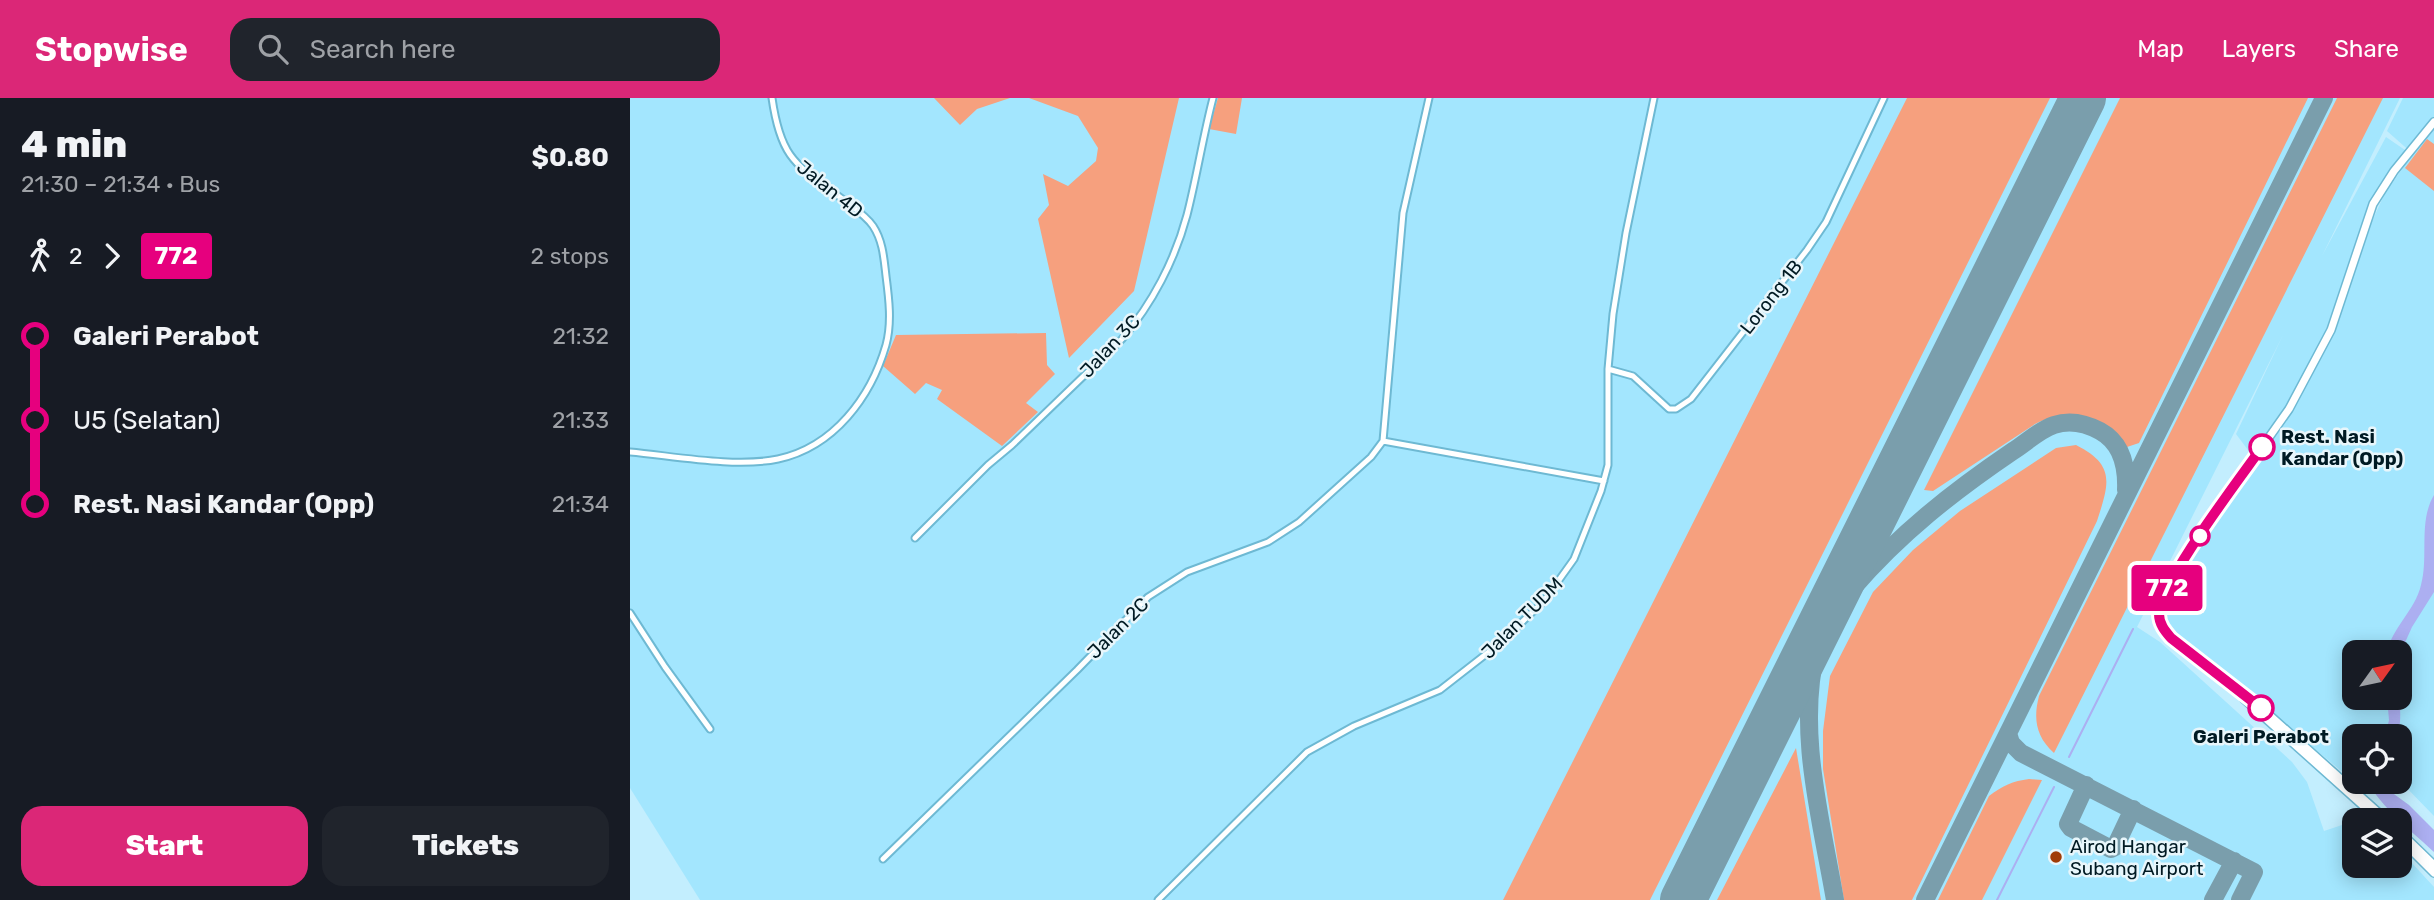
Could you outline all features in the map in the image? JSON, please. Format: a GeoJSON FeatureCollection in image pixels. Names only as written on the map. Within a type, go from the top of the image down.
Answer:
{"type":"FeatureCollection","features":[{"type":"Feature","properties":{"kind":"street","name":"Jalan 4D"},"geometry":{"type":"LineString","coordinates":[[630,452],[744,462],[785,457],[840,427],[862,400],[886,345],[890,306],[880,241],[872,225],[862,214],[802,168],[786,150],[776,127],[772,98]]}},
{"type":"Feature","properties":{"kind":"street","name":"Jalan 3C"},"geometry":{"type":"LineString","coordinates":[[915,538],[1122,339],[1137,321],[1161,280],[1187,216],[1213,98]]}},
{"type":"Feature","properties":{"kind":"street"},"geometry":{"type":"LineString","coordinates":[[1429,98],[1403,214],[1383,441],[1604,481]]}},
{"type":"Feature","properties":{"kind":"street","name":"Jalan TUDM"},"geometry":{"type":"LineString","coordinates":[[1158,900],[1307,752],[1354,726],[1440,690],[1499,644],[1544,601],[1567,570],[1608,465],[1608,369],[1613,314],[1621,257],[1654,98]]}},
{"type":"Feature","properties":{"kind":"street","name":"Lorong 1B"},"geometry":{"type":"LineString","coordinates":[[1608,369],[1633,376],[1669,409],[1676,410],[1691,400],[1826,222],[1884,98]]}},
{"type":"Feature","properties":{"kind":"street"},"geometry":{"type":"LineString","coordinates":[[2373,808],[2261,708],[2171,638],[2164,629],[2159,613],[2164,592],[2289,409],[2331,330],[2373,204],[2394,171],[2434,122]]}},
{"type":"Feature","properties":{"kind":"street","name":"Jalan 2C"},"geometry":{"type":"LineString","coordinates":[[883,859],[1148,597],[1186,572],[1268,542],[1300,522],[1344,483],[1383,441]]}},
{"type":"Feature","properties":{"kind":"street"},"geometry":{"type":"LineString","coordinates":[[630,614],[710,729]]}},
{"type":"Feature","properties":{"kind":"street"},"geometry":{"type":"LineString","coordinates":[[2235,688],[2252,707],[2365,808]]}},
{"type":"Feature","properties":{"kind":"street"},"geometry":{"type":"LineString","coordinates":[[2412,844],[2434,865]]}},
{"type":"Feature","properties":{"kind":"street"},"geometry":{"type":"LineString","coordinates":[[2412,851],[2434,873]]}},
{"type":"Feature","properties":{"kind":"shaded area"},"geometry":{"type":"Polygon","coordinates":[[[630,98],[2400,98],[2322,256],[2386,137],[2405,150],[2373,204],[2362,243],[2385,193],[2413,154],[2387,131],[2403,98],[2434,98],[2434,816],[2412,793],[2412,724],[2342,724],[2342,772],[2173,630],[2165,618],[2167,600],[2210,521],[2254,458],[2236,434],[2283,335],[2137,627],[2160,642],[2292,762],[2307,782],[2324,831],[2342,825],[2342,878],[2412,878],[2412,863],[2434,887],[2434,900],[700,900],[630,788],[630,98]]]}},
{"type":"Feature","properties":{"kind":"shaded area"},"geometry":{"type":"Polygon","coordinates":[[[934,98],[1010,98],[977,109],[960,125],[934,98]]]}},
{"type":"Feature","properties":{"kind":"shaded area"},"geometry":{"type":"Polygon","coordinates":[[[1029,98],[1179,98],[1134,291],[1069,358],[1038,219],[1049,205],[1043,174],[1068,186],[1096,161],[1098,148],[1078,116],[1029,98]]]}},
{"type":"Feature","properties":{"kind":"shaded area"},"geometry":{"type":"Polygon","coordinates":[[[1218,98],[1242,98],[1236,134],[1209,129],[1218,98]]]}},
{"type":"Feature","properties":{"kind":"shaded area"},"geometry":{"type":"Polygon","coordinates":[[[1907,98],[2050,98],[1650,900],[1503,900],[1907,98]]]}},
{"type":"Feature","properties":{"kind":"shaded area"},"geometry":{"type":"Polygon","coordinates":[[[2120,98],[2308,98],[2139,443],[2127,447],[2096,421],[2074,415],[2061,416],[2035,424],[1933,491],[1924,490],[2120,98]]]}},
{"type":"Feature","properties":{"kind":"shaded area"},"geometry":{"type":"Polygon","coordinates":[[[2337,98],[2383,98],[2054,753],[2043,741],[2036,720],[2039,696],[2337,98]]]}},
{"type":"Feature","properties":{"kind":"shaded area"},"geometry":{"type":"Polygon","coordinates":[[[2427,139],[2434,144],[2434,191],[2405,168],[2427,139]]]}},
{"type":"Feature","properties":{"kind":"shaded area"},"geometry":{"type":"Polygon","coordinates":[[[1046,333],[1047,365],[1055,374],[1026,403],[1038,412],[1002,446],[937,399],[942,390],[926,383],[915,394],[883,366],[896,335],[1046,333]]]}},
{"type":"Feature","properties":{"kind":"shaded area"},"geometry":{"type":"Polygon","coordinates":[[[2076,445],[2098,460],[2106,477],[2097,521],[1912,900],[1844,900],[1823,769],[1823,731],[1830,676],[1873,592],[1913,550],[1960,511],[2056,448],[2076,445]]]}},
{"type":"Feature","properties":{"kind":"shaded area"},"geometry":{"type":"Polygon","coordinates":[[[2434,495],[2434,592],[2406,640],[2392,640],[2414,603],[2421,585],[2429,505],[2434,495]]]}},
{"type":"Feature","properties":{"kind":"shaded area"},"geometry":{"type":"Polygon","coordinates":[[[2388,710],[2400,710],[2399,724],[2388,724],[2388,710]]]}},
{"type":"Feature","properties":{"kind":"shaded area"},"geometry":{"type":"Polygon","coordinates":[[[1796,748],[1821,900],[1717,900],[1796,748]]]}},
{"type":"Feature","properties":{"kind":"shaded area"},"geometry":{"type":"Polygon","coordinates":[[[2029,779],[2042,780],[1982,900],[1938,900],[1989,796],[1998,789],[2029,779]]]}},
{"type":"Feature","properties":{"kind":"shaded area"},"geometry":{"type":"Polygon","coordinates":[[[2375,794],[2394,794],[2412,808],[2387,808],[2375,794]]]}},
{"type":"Feature","properties":{"kind":"shaded area"},"geometry":{"type":"Polygon","coordinates":[[[2412,808],[2434,830],[2434,852],[2412,832],[2412,808]]]}},
{"type":"Feature","properties":{"kind":"waterway"},"geometry":{"type":"LineString","coordinates":[[2069,757],[2133,629]]}},
{"type":"Feature","properties":{"kind":"waterway"},"geometry":{"type":"LineString","coordinates":[[1997,900],[2054,787]]}},
{"type":"Feature","properties":{"kind":"taxiway"},"geometry":{"type":"LineString","coordinates":[[1925,900],[2324,98]]}},
{"type":"Feature","properties":{"kind":"taxiway"},"geometry":{"type":"LineString","coordinates":[[1801,664],[1852,589],[1889,550],[1949,498],[2043,430],[2060,423],[2077,423],[2094,428],[2107,436],[2122,456],[2126,490]]}},
{"type":"Feature","properties":{"kind":"taxiway"},"geometry":{"type":"LineString","coordinates":[[1817,648],[1811,679],[1810,742],[1818,806],[1835,900]]}},
{"type":"Feature","properties":{"kind":"taxiway"},"geometry":{"type":"LineString","coordinates":[[2008,733],[2011,743],[2021,753],[2254,872],[2240,900]]}},
{"type":"Feature","properties":{"kind":"taxiway"},"geometry":{"type":"LineString","coordinates":[[2086,785],[2068,824],[2111,849],[2115,847],[2133,809]]}},
{"type":"Feature","properties":{"kind":"taxiway"},"geometry":{"type":"LineString","coordinates":[[2213,900],[2234,861]]}},
{"type":"Feature","properties":{"kind":"runway"},"geometry":{"type":"LineString","coordinates":[[1683,900],[2083,98]]}},
{"type":"Feature","properties":{"kind":"bus line","name":"772"},"geometry":{"type":"LineString","coordinates":[[2261,708],[2171,638],[2160,621],[2159,613],[2164,592],[2204,529],[2262,447]]}},
{"type":"Feature","properties":{"kind":"place","name":"Rest. Nasi Kandar (Opp)"},"geometry":{"type":"Point","coordinates":[2262,447]}},
{"type":"Feature","properties":{"kind":"place","name":"Galeri Perabot"},"geometry":{"type":"Point","coordinates":[2261,708]}},
{"type":"Feature","properties":{"kind":"place","name":"Airod Hangar Subang Airport"},"geometry":{"type":"Point","coordinates":[2056,857]}}]}
